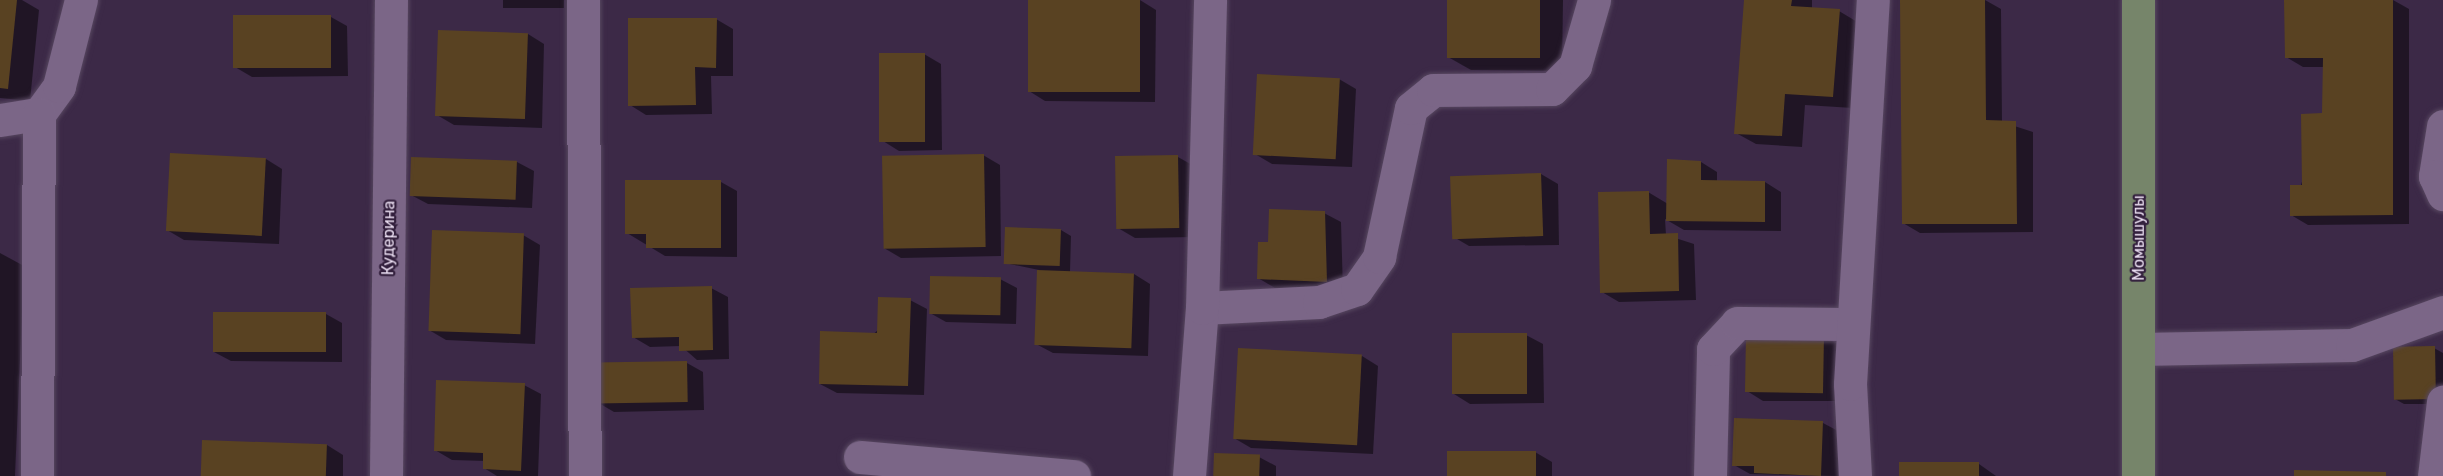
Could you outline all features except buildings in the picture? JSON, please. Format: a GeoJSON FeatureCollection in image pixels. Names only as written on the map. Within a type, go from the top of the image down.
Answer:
{"type":"FeatureCollection","features":[{"type":"Feature","properties":{"kind":"main road","name":"Момышулы"},"geometry":{"type":"LineString","coordinates":[[2138,0],[2138,476]]}},
{"type":"Feature","properties":{"kind":"lane"},"geometry":{"type":"LineString","coordinates":[[37,476],[39,114],[59,86],[81,0]]}},
{"type":"Feature","properties":{"kind":"lane","name":"Кудерина"},"geometry":{"type":"LineString","coordinates":[[386,476],[391,0]]}},
{"type":"Feature","properties":{"kind":"lane"},"geometry":{"type":"LineString","coordinates":[[583,0],[585,476]]}},
{"type":"Feature","properties":{"kind":"lane"},"geometry":{"type":"LineString","coordinates":[[1189,476],[1202,308],[1210,0]]}},
{"type":"Feature","properties":{"kind":"lane"},"geometry":{"type":"LineString","coordinates":[[1202,308],[1319,302],[1357,289],[1379,257],[1411,108],[1433,90],[1552,89],[1575,66],[1594,0]]}},
{"type":"Feature","properties":{"kind":"lane"},"geometry":{"type":"LineString","coordinates":[[1855,476],[1853,324],[1873,0]]}},
{"type":"Feature","properties":{"kind":"lane"},"geometry":{"type":"LineString","coordinates":[[0,120],[39,114]]}},
{"type":"Feature","properties":{"kind":"lane"},"geometry":{"type":"LineString","coordinates":[[2443,126],[2435,176],[2443,194]]}},
{"type":"Feature","properties":{"kind":"lane"},"geometry":{"type":"LineString","coordinates":[[2139,349],[2352,345],[2443,315]]}},
{"type":"Feature","properties":{"kind":"lane"},"geometry":{"type":"LineString","coordinates":[[1710,476],[1713,349],[1737,323],[1853,324]]}},
{"type":"Feature","properties":{"kind":"lane"},"geometry":{"type":"LineString","coordinates":[[2434,476],[2443,402]]}},
{"type":"Feature","properties":{"kind":"lane"},"geometry":{"type":"LineString","coordinates":[[860,457],[1074,476]]}}]}
